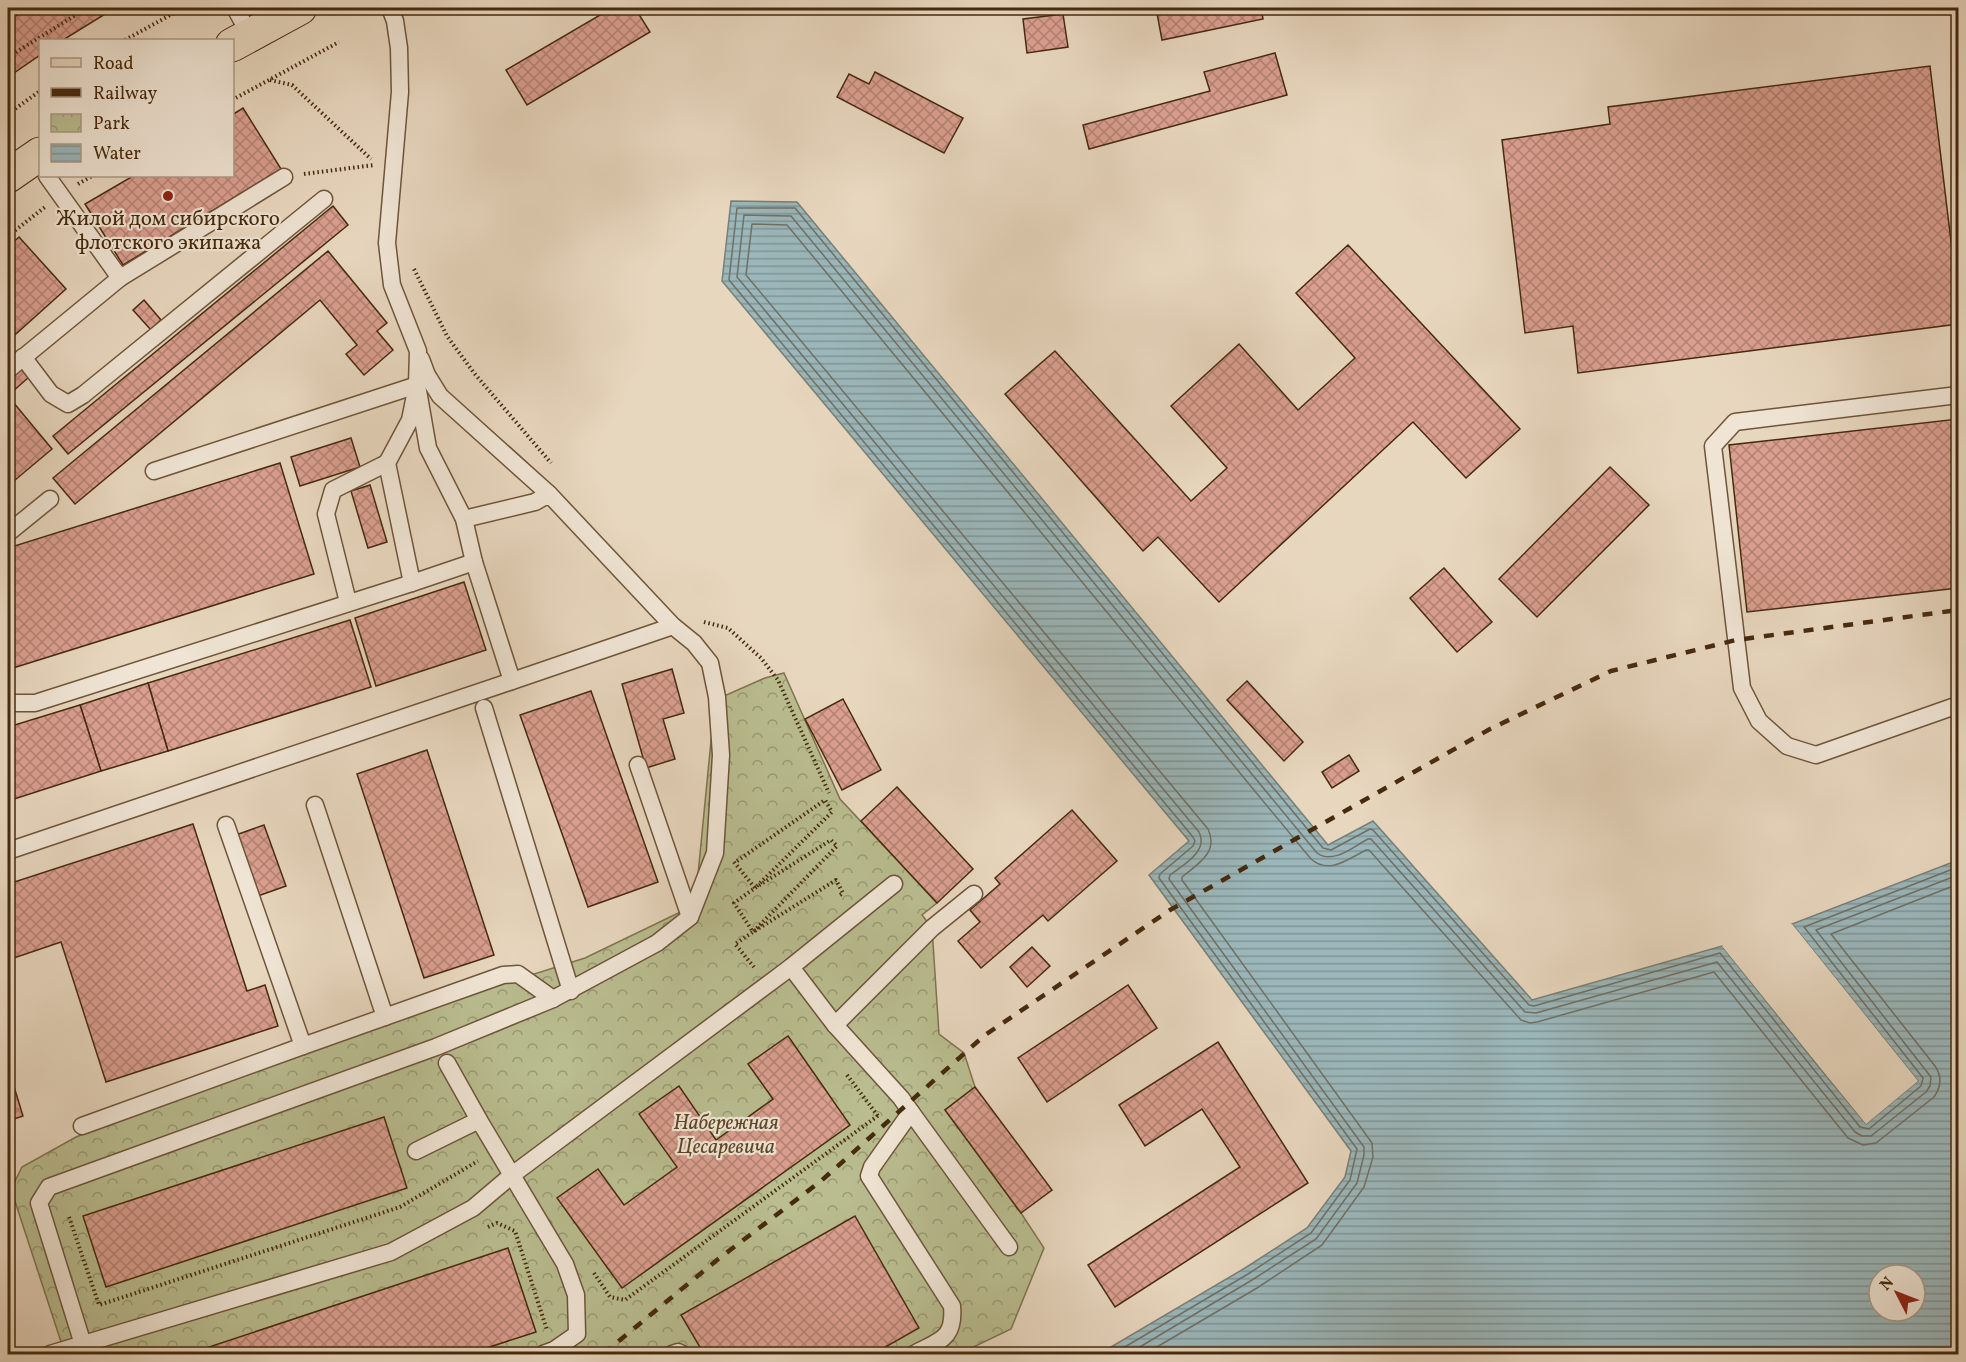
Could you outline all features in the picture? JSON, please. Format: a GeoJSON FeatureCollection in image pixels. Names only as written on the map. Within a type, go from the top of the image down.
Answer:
{"type":"FeatureCollection","features":[{"type":"Feature","properties":{"kind":"main road"},"geometry":{"type":"LineString","coordinates":[[239,29],[300,8]]}},
{"type":"Feature","properties":{"kind":"main road"},"geometry":{"type":"LineString","coordinates":[[8,176],[39,164]]}},
{"type":"Feature","properties":{"kind":"lane"},"geometry":{"type":"LineString","coordinates":[[84,1350],[39,1203],[49,1187],[436,1047],[571,991],[657,943],[690,917],[715,853],[721,755],[717,697],[711,663],[549,494],[441,396],[427,375],[392,285],[387,243],[400,92],[396,21],[390,8]]}},
{"type":"Feature","properties":{"kind":"lane"},"geometry":{"type":"LineString","coordinates":[[51,177],[120,278]]}},
{"type":"Feature","properties":{"kind":"lane"},"geometry":{"type":"LineString","coordinates":[[8,369],[120,278],[285,177]]}},
{"type":"Feature","properties":{"kind":"lane"},"geometry":{"type":"LineString","coordinates":[[23,357],[51,394],[68,404],[83,395],[324,199]]}},
{"type":"Feature","properties":{"kind":"lane"},"geometry":{"type":"LineString","coordinates":[[348,602],[326,514],[333,490],[387,463],[410,420],[417,385],[418,351]]}},
{"type":"Feature","properties":{"kind":"lane"},"geometry":{"type":"LineString","coordinates":[[153,471],[417,385]]}},
{"type":"Feature","properties":{"kind":"lane"},"geometry":{"type":"LineString","coordinates":[[417,385],[428,448],[464,519],[474,562],[512,681]]}},
{"type":"Feature","properties":{"kind":"lane"},"geometry":{"type":"LineString","coordinates":[[1959,395],[1735,422],[1713,446],[1742,688],[1759,721],[1787,746],[1816,755],[1959,705]]}},
{"type":"Feature","properties":{"kind":"lane"},"geometry":{"type":"LineString","coordinates":[[387,463],[412,583]]}},
{"type":"Feature","properties":{"kind":"lane"},"geometry":{"type":"LineString","coordinates":[[464,519],[535,501],[549,494]]}},
{"type":"Feature","properties":{"kind":"lane"},"geometry":{"type":"LineString","coordinates":[[8,533],[50,499]]}},
{"type":"Feature","properties":{"kind":"lane"},"geometry":{"type":"LineString","coordinates":[[8,703],[34,703],[474,562]]}},
{"type":"Feature","properties":{"kind":"lane"},"geometry":{"type":"LineString","coordinates":[[8,851],[674,626]]}},
{"type":"Feature","properties":{"kind":"lane"},"geometry":{"type":"LineString","coordinates":[[484,708],[571,991]]}},
{"type":"Feature","properties":{"kind":"lane"},"geometry":{"type":"LineString","coordinates":[[638,765],[690,917]]}},
{"type":"Feature","properties":{"kind":"lane"},"geometry":{"type":"LineString","coordinates":[[315,805],[385,1017]]}},
{"type":"Feature","properties":{"kind":"lane"},"geometry":{"type":"LineString","coordinates":[[226,825],[303,1046]]}},
{"type":"Feature","properties":{"kind":"lane"},"geometry":{"type":"LineString","coordinates":[[50,1354],[84,1350],[391,1252],[473,1208],[512,1175],[791,967],[894,884]]}},
{"type":"Feature","properties":{"kind":"lane"},"geometry":{"type":"LineString","coordinates":[[835,1025],[932,928],[974,894]]}},
{"type":"Feature","properties":{"kind":"lane"},"geometry":{"type":"LineString","coordinates":[[791,967],[835,1025],[901,1098],[1009,1247]]}},
{"type":"Feature","properties":{"kind":"lane"},"geometry":{"type":"LineString","coordinates":[[82,1126],[503,975],[518,974],[553,999]]}},
{"type":"Feature","properties":{"kind":"lane"},"geometry":{"type":"LineString","coordinates":[[447,1063],[478,1120],[565,1264],[576,1294],[577,1334],[548,1352]]}},
{"type":"Feature","properties":{"kind":"lane"},"geometry":{"type":"LineString","coordinates":[[911,1112],[872,1167],[869,1176],[952,1306],[954,1323],[944,1338],[914,1354]]}},
{"type":"Feature","properties":{"kind":"lane"},"geometry":{"type":"LineString","coordinates":[[416,1151],[478,1120]]}},
{"type":"Feature","properties":{"kind":"lane"},"geometry":{"type":"LineString","coordinates":[[672,1354],[678,1352],[682,1354]]}},
{"type":"Feature","properties":{"kind":"path"},"geometry":{"type":"LineString","coordinates":[[8,20],[25,8]]}},
{"type":"Feature","properties":{"kind":"path"},"geometry":{"type":"LineString","coordinates":[[8,57],[87,8]]}},
{"type":"Feature","properties":{"kind":"path"},"geometry":{"type":"LineString","coordinates":[[127,39],[183,8]]}},
{"type":"Feature","properties":{"kind":"path"},"geometry":{"type":"LineString","coordinates":[[234,99],[339,42]]}},
{"type":"Feature","properties":{"kind":"path"},"geometry":{"type":"LineString","coordinates":[[270,80],[292,85],[377,165],[285,177]]}},
{"type":"Feature","properties":{"kind":"path"},"geometry":{"type":"LineString","coordinates":[[8,114],[39,92]]}},
{"type":"Feature","properties":{"kind":"path"},"geometry":{"type":"LineString","coordinates":[[411,263],[447,336],[474,374],[552,464]]}},
{"type":"Feature","properties":{"kind":"path"},"geometry":{"type":"LineString","coordinates":[[700,620],[728,628],[761,658],[778,680],[829,793]]}},
{"type":"Feature","properties":{"kind":"path"},"geometry":{"type":"LineString","coordinates":[[825,800],[832,812],[755,888],[735,863],[825,800]]}},
{"type":"Feature","properties":{"kind":"path"},"geometry":{"type":"LineString","coordinates":[[831,840],[837,846],[753,932],[734,903],[831,840]]}},
{"type":"Feature","properties":{"kind":"path"},"geometry":{"type":"LineString","coordinates":[[757,970],[735,944],[836,880],[843,893],[835,900]]}},
{"type":"Feature","properties":{"kind":"path"},"geometry":{"type":"LineString","coordinates":[[591,1269],[610,1297],[625,1300],[878,1116],[842,1069]]}},
{"type":"Feature","properties":{"kind":"path"},"geometry":{"type":"LineString","coordinates":[[66,1208],[99,1305],[400,1207],[497,1150]]}},
{"type":"Feature","properties":{"kind":"path"},"geometry":{"type":"LineString","coordinates":[[486,1227],[497,1223],[516,1231],[548,1352]]}},
{"type":"Feature","properties":{"kind":"green space","name":"Набережная Цесаревича"},"geometry":{"type":"Polygon","coordinates":[[[784,673],[840,799],[937,903],[922,915],[932,928],[939,1034],[964,1053],[975,1087],[945,1110],[1044,1248],[1011,1329],[959,1354],[65,1354],[11,1189],[22,1167],[76,1137],[410,1013],[585,958],[695,905],[715,700],[765,678],[784,673]]]}},
{"type":"Feature","properties":{"kind":"water"},"geometry":{"type":"Polygon","coordinates":[[[731,201],[797,202],[1328,845],[1373,821],[1532,1000],[1722,946],[1866,1124],[1918,1081],[1792,924],[1958,860],[1958,1354],[1099,1354],[1245,1268],[1307,1228],[1345,1177],[1351,1151],[1149,875],[1189,841],[722,281],[731,201]]]}},
{"type":"Feature","properties":{"kind":"pier"},"geometry":{"type":"Polygon","coordinates":[[[1792,924],[1918,1081],[1866,1124],[1722,946],[1726,945],[1866,1120],[1914,1080],[1789,925],[1792,924]]]}},
{"type":"Feature","properties":{"kind":"building"},"geometry":{"type":"Polygon","coordinates":[[[8,8],[115,8],[65,39],[39,39],[39,56],[8,77],[8,8]]]}},
{"type":"Feature","properties":{"kind":"building"},"geometry":{"type":"Polygon","coordinates":[[[612,8],[635,8],[650,32],[527,105],[506,70],[612,8]]]}},
{"type":"Feature","properties":{"kind":"building"},"geometry":{"type":"Polygon","coordinates":[[[1156,8],[1261,8],[1263,19],[1162,40],[1156,8]]]}},
{"type":"Feature","properties":{"kind":"building"},"geometry":{"type":"Polygon","coordinates":[[[1063,14],[1068,47],[1027,53],[1023,19],[1063,14]]]}},
{"type":"Feature","properties":{"kind":"building"},"geometry":{"type":"Polygon","coordinates":[[[1275,53],[1287,95],[1089,149],[1083,125],[1210,91],[1204,72],[1275,53]]]}},
{"type":"Feature","properties":{"kind":"building"},"geometry":{"type":"Polygon","coordinates":[[[1930,66],[1958,300],[1958,324],[1578,373],[1573,326],[1525,333],[1502,140],[1610,124],[1608,107],[1930,66]]]}},
{"type":"Feature","properties":{"kind":"building"},"geometry":{"type":"Polygon","coordinates":[[[875,72],[963,118],[944,153],[837,97],[849,74],[869,84],[875,72]]]}},
{"type":"Feature","properties":{"kind":"building"},"geometry":{"type":"Polygon","coordinates":[[[243,108],[281,169],[123,265],[85,204],[131,177],[234,177],[234,114],[243,108]]]}},
{"type":"Feature","properties":{"kind":"building"},"geometry":{"type":"Polygon","coordinates":[[[333,206],[348,225],[68,454],[53,436],[333,206]]]}},
{"type":"Feature","properties":{"kind":"building"},"geometry":{"type":"Polygon","coordinates":[[[19,237],[66,289],[8,341],[8,247],[19,237]]]}},
{"type":"Feature","properties":{"kind":"building"},"geometry":{"type":"Polygon","coordinates":[[[1348,245],[1520,429],[1466,478],[1413,422],[1219,602],[1158,537],[1143,551],[1005,394],[1055,351],[1191,501],[1227,468],[1171,406],[1239,344],[1298,410],[1355,358],[1296,293],[1348,245]]]}},
{"type":"Feature","properties":{"kind":"building"},"geometry":{"type":"Polygon","coordinates":[[[328,251],[387,323],[377,331],[393,350],[364,375],[346,354],[357,345],[320,300],[75,504],[53,478],[328,251]]]}},
{"type":"Feature","properties":{"kind":"building"},"geometry":{"type":"Polygon","coordinates":[[[144,300],[161,320],[151,330],[133,310],[144,300]]]}},
{"type":"Feature","properties":{"kind":"building"},"geometry":{"type":"Polygon","coordinates":[[[19,366],[29,377],[11,393],[8,389],[8,377],[19,366]]]}},
{"type":"Feature","properties":{"kind":"building"},"geometry":{"type":"Polygon","coordinates":[[[8,396],[52,449],[8,486],[8,396]]]}},
{"type":"Feature","properties":{"kind":"building"},"geometry":{"type":"Polygon","coordinates":[[[1958,419],[1958,588],[1747,612],[1729,445],[1958,419]]]}},
{"type":"Feature","properties":{"kind":"building"},"geometry":{"type":"Polygon","coordinates":[[[351,438],[360,467],[300,486],[291,457],[351,438]]]}},
{"type":"Feature","properties":{"kind":"building"},"geometry":{"type":"Polygon","coordinates":[[[280,463],[314,574],[13,668],[8,649],[8,548],[280,463]]]}},
{"type":"Feature","properties":{"kind":"building"},"geometry":{"type":"Polygon","coordinates":[[[1610,467],[1649,505],[1537,617],[1499,579],[1610,467]]]}},
{"type":"Feature","properties":{"kind":"building"},"geometry":{"type":"Polygon","coordinates":[[[370,485],[387,542],[368,548],[351,491],[370,485]]]}},
{"type":"Feature","properties":{"kind":"building"},"geometry":{"type":"Polygon","coordinates":[[[1444,568],[1492,622],[1457,652],[1410,598],[1444,568]]]}},
{"type":"Feature","properties":{"kind":"building"},"geometry":{"type":"Polygon","coordinates":[[[464,582],[486,650],[376,686],[355,618],[464,582]]]}},
{"type":"Feature","properties":{"kind":"building"},"geometry":{"type":"Polygon","coordinates":[[[350,620],[371,687],[168,751],[148,683],[350,620]]]}},
{"type":"Feature","properties":{"kind":"building"},"geometry":{"type":"Polygon","coordinates":[[[672,669],[684,713],[663,719],[675,759],[646,768],[622,684],[672,669]]]}},
{"type":"Feature","properties":{"kind":"building"},"geometry":{"type":"Polygon","coordinates":[[[1247,681],[1303,742],[1284,761],[1227,700],[1247,681]]]}},
{"type":"Feature","properties":{"kind":"building"},"geometry":{"type":"Polygon","coordinates":[[[148,683],[168,751],[101,771],[80,705],[148,683]]]}},
{"type":"Feature","properties":{"kind":"building"},"geometry":{"type":"Polygon","coordinates":[[[591,691],[658,882],[588,907],[520,715],[591,691]]]}},
{"type":"Feature","properties":{"kind":"building"},"geometry":{"type":"Polygon","coordinates":[[[843,699],[881,770],[842,790],[805,719],[843,699]]]}},
{"type":"Feature","properties":{"kind":"building"},"geometry":{"type":"Polygon","coordinates":[[[80,705],[101,771],[8,801],[8,727],[80,705]]]}},
{"type":"Feature","properties":{"kind":"building"},"geometry":{"type":"Polygon","coordinates":[[[427,750],[494,955],[424,978],[357,774],[427,750]]]}},
{"type":"Feature","properties":{"kind":"building"},"geometry":{"type":"Polygon","coordinates":[[[1349,755],[1359,771],[1332,788],[1322,772],[1349,755]]]}},
{"type":"Feature","properties":{"kind":"building"},"geometry":{"type":"Polygon","coordinates":[[[897,787],[973,869],[937,903],[861,821],[897,787]]]}},
{"type":"Feature","properties":{"kind":"building"},"geometry":{"type":"Polygon","coordinates":[[[1072,810],[1117,861],[1048,921],[1043,915],[981,968],[958,941],[980,922],[970,910],[1000,884],[995,878],[1072,810]]]}},
{"type":"Feature","properties":{"kind":"building"},"geometry":{"type":"Polygon","coordinates":[[[193,824],[247,991],[265,985],[278,1026],[106,1082],[61,942],[8,960],[8,884],[193,824]]]}},
{"type":"Feature","properties":{"kind":"building"},"geometry":{"type":"Polygon","coordinates":[[[264,825],[286,886],[255,897],[233,836],[264,825]]]}},
{"type":"Feature","properties":{"kind":"building"},"geometry":{"type":"Polygon","coordinates":[[[1032,947],[1050,966],[1027,987],[1010,967],[1032,947]]]}},
{"type":"Feature","properties":{"kind":"building"},"geometry":{"type":"Polygon","coordinates":[[[1128,985],[1157,1028],[1047,1102],[1018,1058],[1128,985]]]}},
{"type":"Feature","properties":{"kind":"building"},"geometry":{"type":"Polygon","coordinates":[[[788,1036],[850,1125],[622,1288],[557,1198],[598,1169],[624,1205],[677,1167],[639,1114],[679,1086],[716,1140],[773,1099],[748,1064],[788,1036]]]}},
{"type":"Feature","properties":{"kind":"building"},"geometry":{"type":"Polygon","coordinates":[[[1218,1042],[1308,1183],[1115,1307],[1088,1265],[1240,1167],[1202,1109],[1145,1146],[1119,1105],[1218,1042]]]}},
{"type":"Feature","properties":{"kind":"building"},"geometry":{"type":"Polygon","coordinates":[[[8,1067],[23,1116],[8,1121],[8,1067]]]}},
{"type":"Feature","properties":{"kind":"building"},"geometry":{"type":"Polygon","coordinates":[[[975,1087],[1052,1190],[1021,1213],[945,1110],[975,1087]]]}},
{"type":"Feature","properties":{"kind":"building"},"geometry":{"type":"Polygon","coordinates":[[[384,1117],[407,1188],[106,1287],[83,1216],[384,1117]]]}},
{"type":"Feature","properties":{"kind":"building"},"geometry":{"type":"Polygon","coordinates":[[[855,1216],[919,1328],[873,1354],[704,1354],[681,1315],[855,1216]]]}},
{"type":"Feature","properties":{"kind":"building"},"geometry":{"type":"Polygon","coordinates":[[[508,1248],[536,1332],[468,1354],[188,1354],[508,1248]]]}},
{"type":"Feature","properties":{"kind":"railway"},"geometry":{"type":"LineString","coordinates":[[603,1354],[717,1260],[821,1181],[985,1035],[1170,910],[1490,729],[1611,671],[1736,640],[1958,610]]}},
{"type":"Feature","properties":{"kind":"place","name":"Жилой дом сибирского флотского экипажа"},"geometry":{"type":"Point","coordinates":[168,196]}}]}
